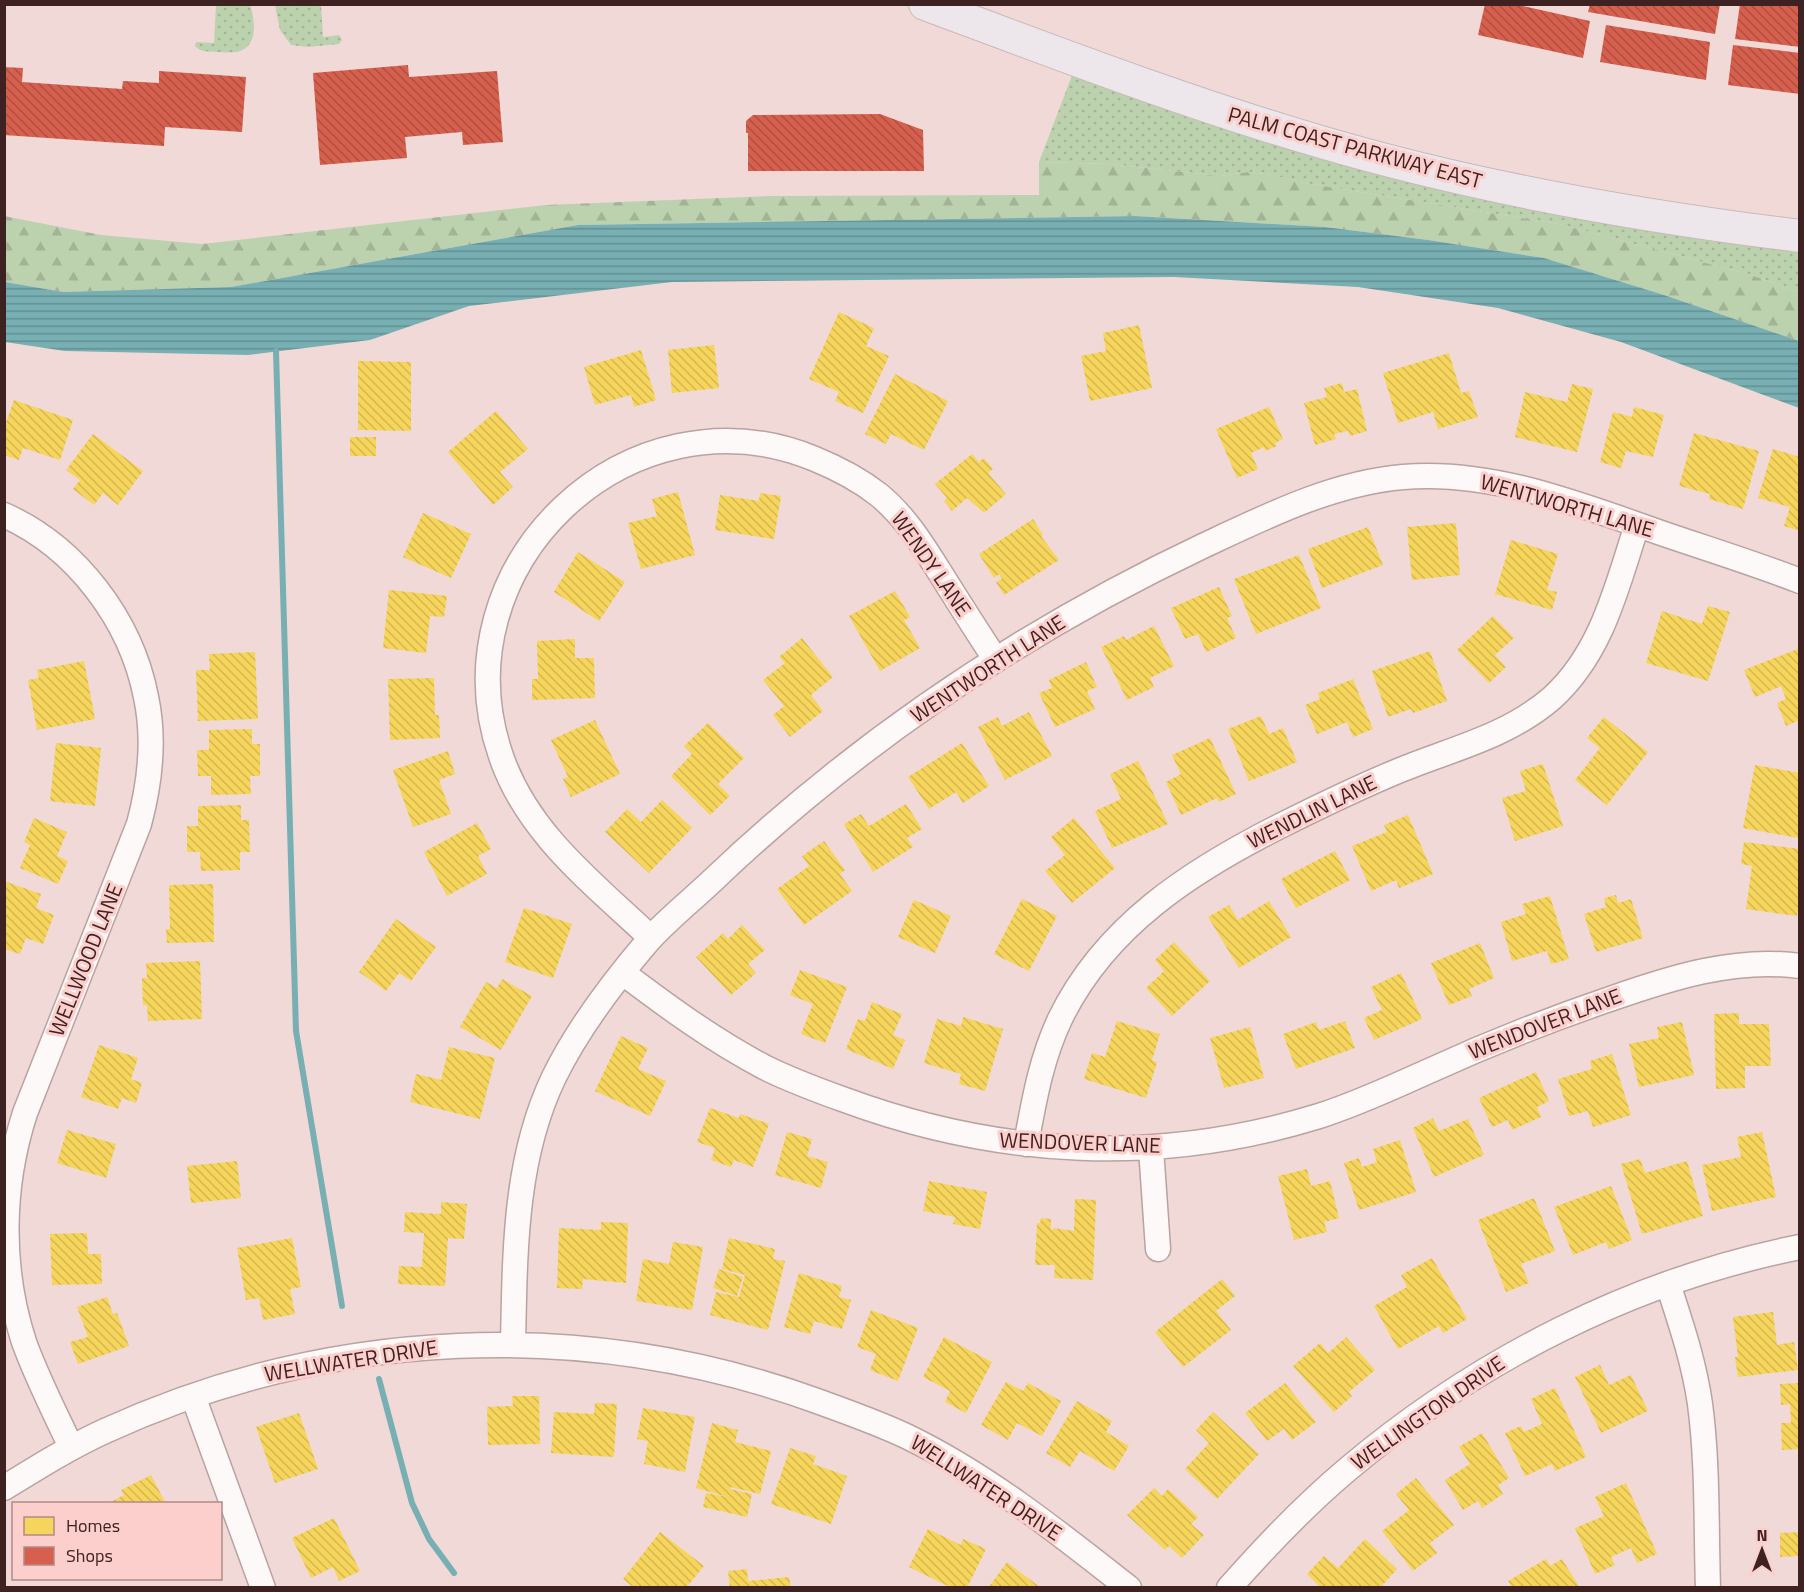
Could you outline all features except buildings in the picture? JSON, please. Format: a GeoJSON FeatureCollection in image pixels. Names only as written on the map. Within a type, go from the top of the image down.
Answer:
{"type":"FeatureCollection","features":[{"type":"Feature","properties":{"kind":"main road","name":"PALM COAST PARKWAY EAST"},"geometry":{"type":"LineString","coordinates":[[925,4],[1138,84],[1224,113],[1356,151],[1544,196],[1673,219],[1800,236]]}},
{"type":"Feature","properties":{"kind":"street","name":"WENDY LANE"},"geometry":{"type":"LineString","coordinates":[[651,938],[552,843],[534,821],[516,791],[501,756],[490,711],[488,677],[490,646],[496,614],[509,581],[539,534],[553,517],[588,485],[630,461],[681,445],[703,442],[754,442],[803,454],[824,462],[861,482],[879,495],[906,522],[996,660]]}},
{"type":"Feature","properties":{"kind":"street","name":"WENTWORTH LANE"},"geometry":{"type":"LineString","coordinates":[[513,1344],[515,1265],[525,1161],[552,1081],[570,1046],[596,1008],[651,938],[767,828],[871,746],[996,660],[1119,588],[1186,554],[1305,501],[1372,481],[1433,476],[1481,481],[1546,496],[1800,581]]}},
{"type":"Feature","properties":{"kind":"street","name":"WELLWOOD LANE"},"geometry":{"type":"LineString","coordinates":[[4,515],[37,532],[58,548],[102,598],[126,638],[140,672],[147,699],[150,729],[149,777],[139,824],[25,1113],[14,1152],[7,1192],[6,1245],[14,1309],[31,1361],[71,1447]]}},
{"type":"Feature","properties":{"kind":"street","name":"WENDLIN LANE"},"geometry":{"type":"LineString","coordinates":[[1026,1144],[1037,1080],[1061,1018],[1085,977],[1123,932],[1165,894],[1220,858],[1334,799],[1400,770],[1501,732],[1520,722],[1544,704],[1569,680],[1597,639],[1608,614],[1637,525]]}},
{"type":"Feature","properties":{"kind":"street","name":"WENDOVER LANE"},"geometry":{"type":"LineString","coordinates":[[623,973],[690,1024],[739,1053],[790,1079],[859,1106],[928,1127],[994,1141],[1092,1148],[1151,1148],[1225,1138],[1318,1116],[1382,1093],[1519,1031],[1655,984],[1743,965],[1800,966]]}},
{"type":"Feature","properties":{"kind":"street"},"geometry":{"type":"LineString","coordinates":[[1151,1148],[1158,1249]]}},
{"type":"Feature","properties":{"kind":"street","name":"WELLINGTON DRIVE"},"geometry":{"type":"LineString","coordinates":[[1229,1587],[1289,1523],[1347,1469],[1384,1440],[1488,1368],[1559,1330],[1668,1284],[1727,1264],[1800,1247]]}},
{"type":"Feature","properties":{"kind":"street"},"geometry":{"type":"LineString","coordinates":[[1668,1284],[1685,1335],[1700,1402],[1704,1450],[1708,1587]]}},
{"type":"Feature","properties":{"kind":"street","name":"WELLWATER DRIVE"},"geometry":{"type":"LineString","coordinates":[[4,1488],[71,1447],[126,1421],[248,1378],[385,1351],[441,1346],[513,1344],[617,1351],[749,1379],[840,1409],[908,1437],[969,1472],[1045,1523],[1129,1587]]}},
{"type":"Feature","properties":{"kind":"street"},"geometry":{"type":"LineString","coordinates":[[193,1396],[263,1587]]}},
{"type":"Feature","properties":{"kind":"green space"},"geometry":{"type":"Polygon","coordinates":[[[216,5],[250,5],[254,25],[249,45],[234,52],[208,52],[195,46],[196,42],[214,43],[216,5]]]}},
{"type":"Feature","properties":{"kind":"green space"},"geometry":{"type":"Polygon","coordinates":[[[275,5],[321,5],[323,37],[339,35],[342,40],[339,44],[308,47],[291,45],[280,30],[275,5]]]}},
{"type":"Feature","properties":{"kind":"green space"},"geometry":{"type":"Polygon","coordinates":[[[1074,70],[1799,247],[1799,292],[1751,275],[1559,224],[1248,172],[1219,176],[1110,164],[1039,162],[1074,70]]]}},
{"type":"Feature","properties":{"kind":"green space"},"geometry":{"type":"Polygon","coordinates":[[[1039,162],[1110,164],[1219,176],[1248,172],[1559,224],[1751,275],[1799,292],[1799,341],[1664,295],[1544,258],[1325,227],[1135,216],[578,225],[231,287],[63,292],[5,282],[4,216],[101,235],[202,244],[546,205],[769,196],[1039,195],[1039,162]]]}},
{"type":"Feature","properties":{"kind":"water"},"geometry":{"type":"Polygon","coordinates":[[[1135,216],[1325,227],[1544,258],[1664,295],[1799,341],[1799,408],[1621,342],[1498,308],[1358,287],[1174,277],[672,282],[469,306],[370,340],[248,355],[65,351],[5,342],[5,282],[63,292],[231,287],[578,225],[1135,216]]]}},
{"type":"Feature","properties":{"kind":"waterway"},"geometry":{"type":"LineString","coordinates":[[276,351],[296,1031],[342,1306]]}},
{"type":"Feature","properties":{"kind":"waterway"},"geometry":{"type":"LineString","coordinates":[[379,1379],[412,1503],[429,1539],[454,1573]]}}]}
